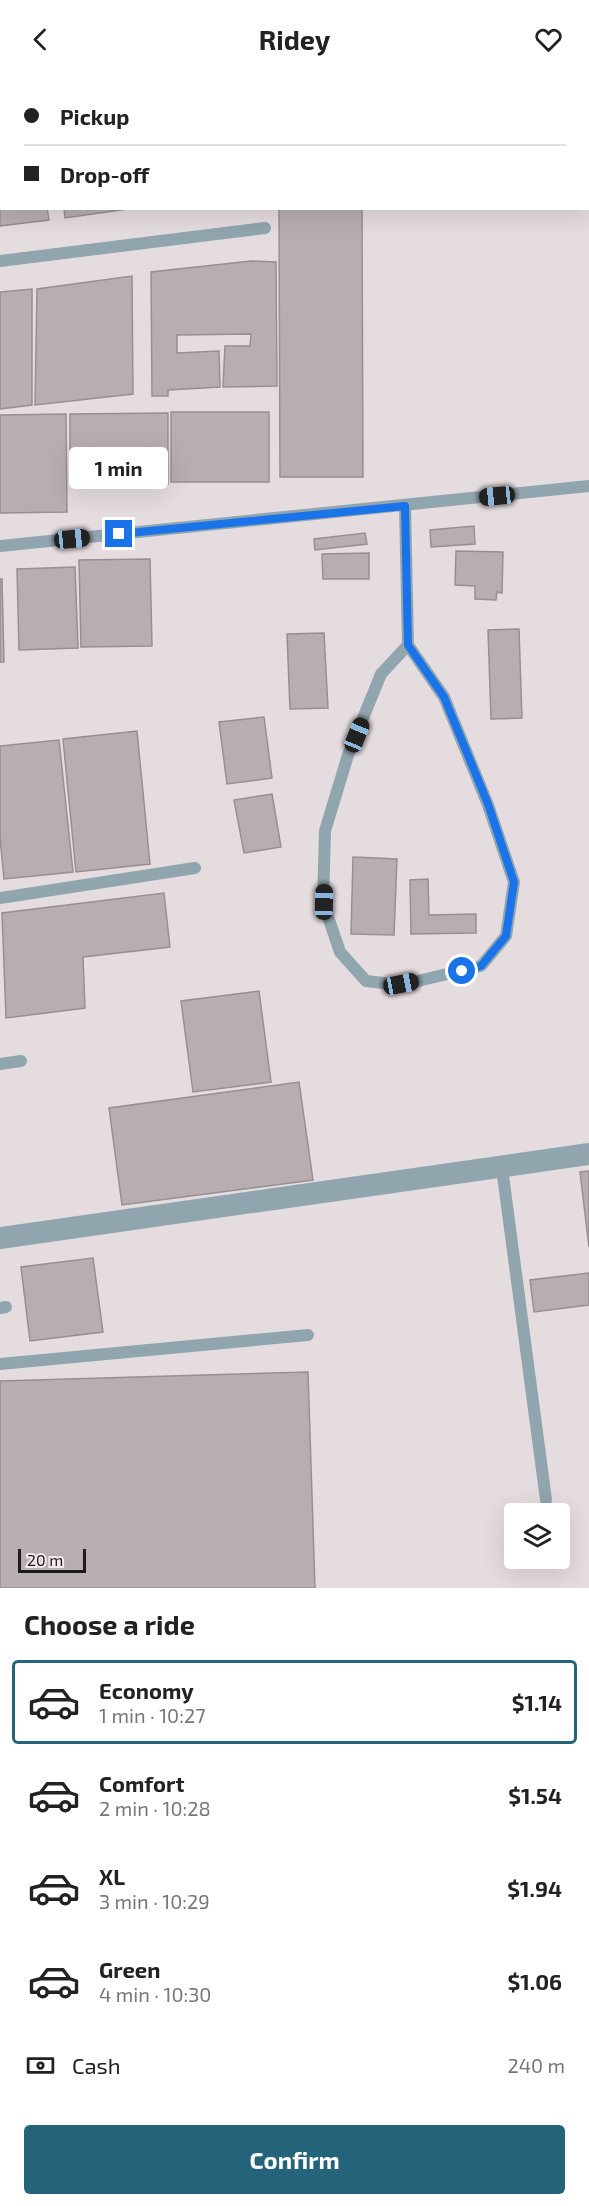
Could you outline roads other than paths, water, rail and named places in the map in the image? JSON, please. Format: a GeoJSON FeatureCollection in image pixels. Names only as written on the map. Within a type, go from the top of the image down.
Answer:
{"type":"FeatureCollection","features":[{"type":"Feature","properties":{"kind":"street"},"geometry":{"type":"LineString","coordinates":[[0,1238],[589,1154]]}},
{"type":"Feature","properties":{"kind":"lane"},"geometry":{"type":"LineString","coordinates":[[0,261],[266,228]]}},
{"type":"Feature","properties":{"kind":"lane"},"geometry":{"type":"LineString","coordinates":[[0,546],[589,486]]}},
{"type":"Feature","properties":{"kind":"lane"},"geometry":{"type":"LineString","coordinates":[[405,506],[408,645],[444,697],[488,804],[514,882],[506,936],[481,966],[401,984],[366,981],[340,952],[324,902],[324,843],[325,831],[348,755],[381,674],[408,645]]}},
{"type":"Feature","properties":{"kind":"lane"},"geometry":{"type":"LineString","coordinates":[[0,898],[195,868]]}},
{"type":"Feature","properties":{"kind":"lane"},"geometry":{"type":"LineString","coordinates":[[0,1064],[21,1061]]}},
{"type":"Feature","properties":{"kind":"lane"},"geometry":{"type":"LineString","coordinates":[[502,1168],[546,1500]]}},
{"type":"Feature","properties":{"kind":"lane"},"geometry":{"type":"LineString","coordinates":[[0,1364],[308,1335]]}}]}
